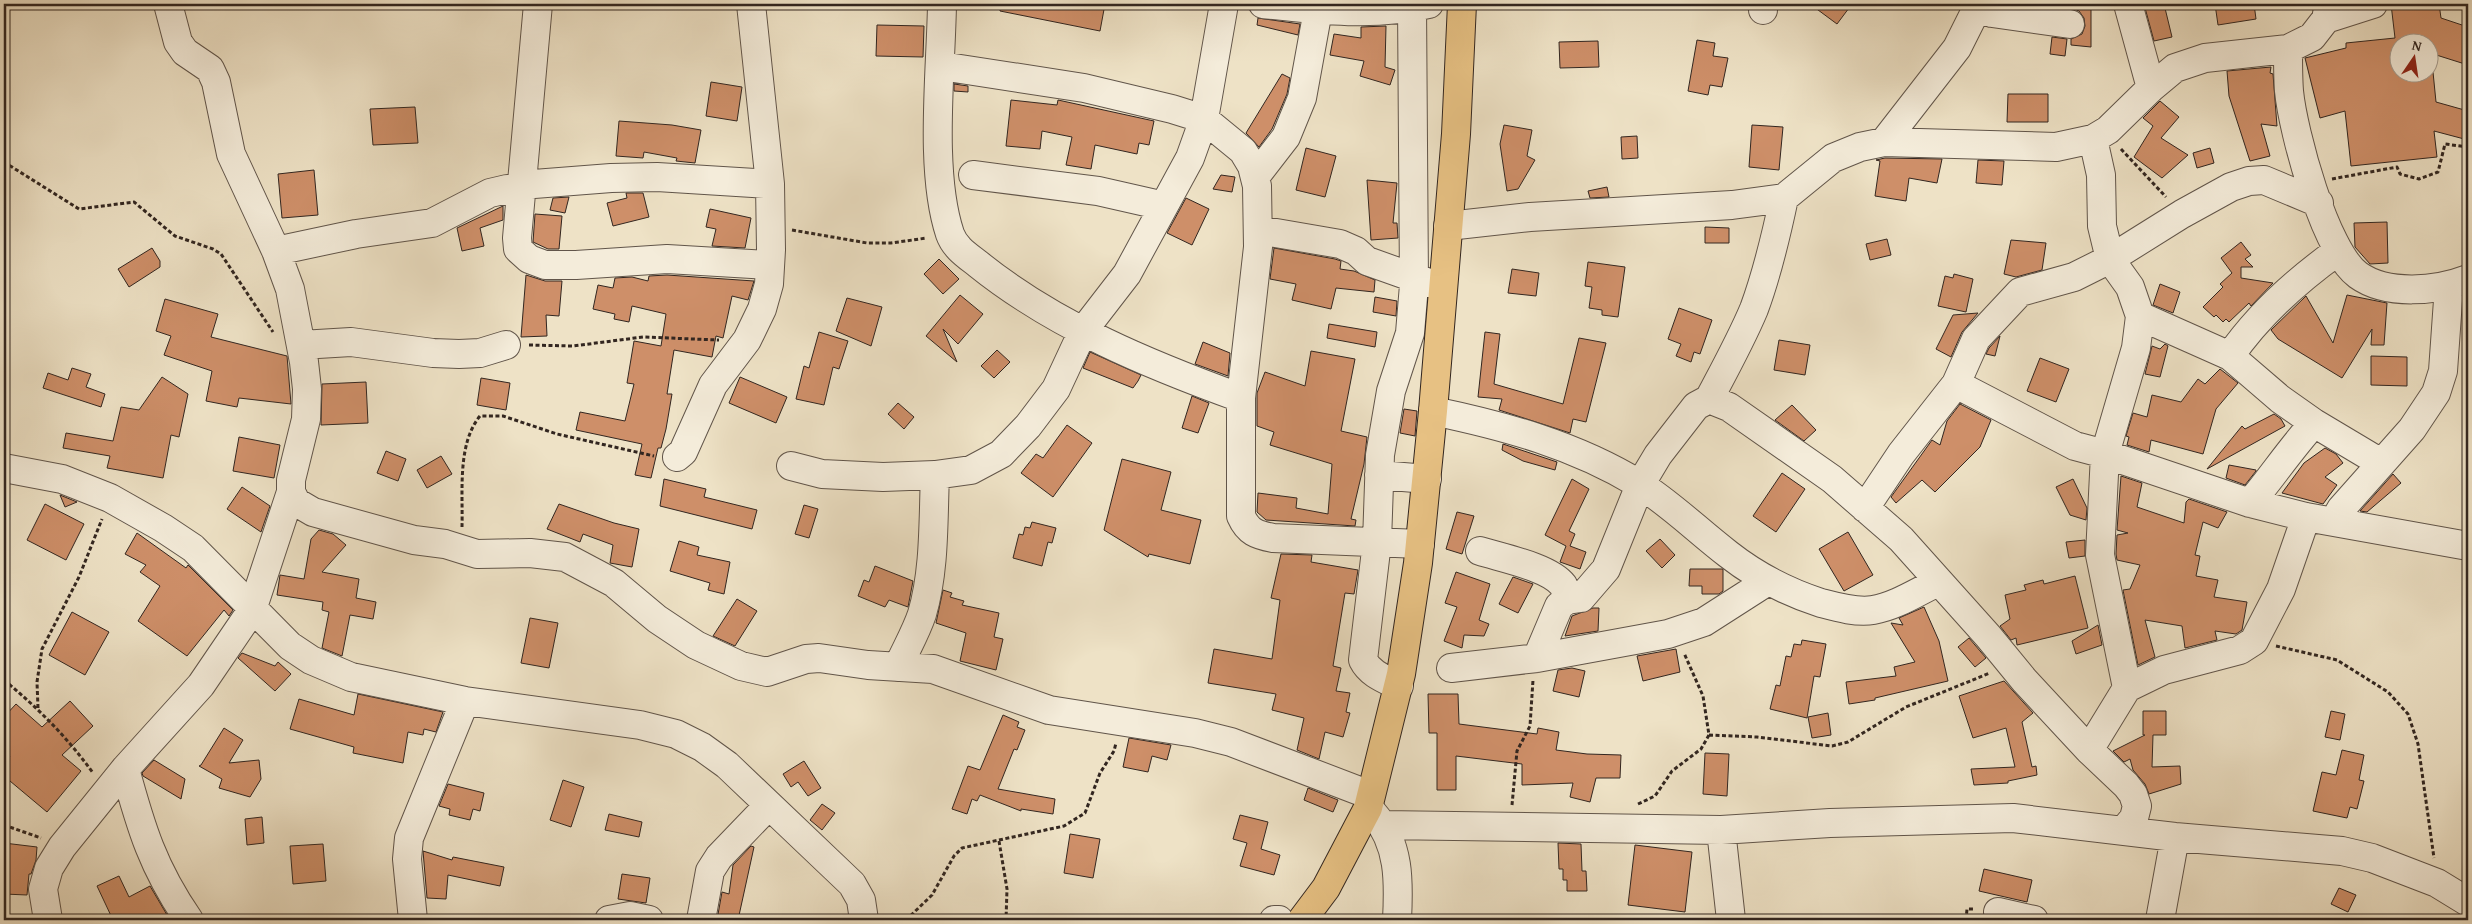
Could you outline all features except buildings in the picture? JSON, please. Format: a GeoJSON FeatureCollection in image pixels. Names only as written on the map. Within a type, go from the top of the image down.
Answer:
{"type":"FeatureCollection","features":[{"type":"Feature","properties":{"kind":"main road"},"geometry":{"type":"LineString","coordinates":[[1302,920],[1326,888],[1374,810],[1399,686],[1420,544],[1434,411],[1456,134],[1462,4]]}},
{"type":"Feature","properties":{"kind":"street"},"geometry":{"type":"LineString","coordinates":[[48,920],[43,889],[49,868],[62,847],[125,768],[202,685],[252,610],[291,492],[291,480],[306,419],[307,389],[301,344],[290,289],[276,251],[231,154],[216,82],[210,69],[185,52],[178,42],[168,4]]}},
{"type":"Feature","properties":{"kind":"street"},"geometry":{"type":"LineString","coordinates":[[538,4],[520,191],[518,250],[529,259],[545,264],[576,265],[667,259],[770,265]]}},
{"type":"Feature","properties":{"kind":"street"},"geometry":{"type":"LineString","coordinates":[[677,457],[683,452],[713,385],[747,340],[762,309],[769,284],[770,184],[751,4]]}},
{"type":"Feature","properties":{"kind":"street"},"geometry":{"type":"LineString","coordinates":[[942,4],[938,144],[943,198],[950,235],[957,247],[1013,290],[1083,331],[1167,371],[1241,398]]}},
{"type":"Feature","properties":{"kind":"street"},"geometry":{"type":"LineString","coordinates":[[791,466],[822,474],[883,477],[935,475],[971,470],[1001,454],[1028,426],[1056,389],[1083,331],[1127,274],[1190,158],[1204,119],[1224,4]]}},
{"type":"Feature","properties":{"kind":"street"},"geometry":{"type":"LineString","coordinates":[[1263,4],[1318,10],[1376,11],[1418,5],[1414,278],[1410,334],[1391,391],[1380,455],[1377,542],[1363,660],[1367,668],[1374,674],[1399,686]]}},
{"type":"Feature","properties":{"kind":"street"},"geometry":{"type":"LineString","coordinates":[[2128,4],[2151,88]]}},
{"type":"Feature","properties":{"kind":"street"},"geometry":{"type":"LineString","coordinates":[[1448,226],[1530,217],[1732,206],[1784,198],[1833,158],[1860,147],[1884,142],[2056,147],[2100,134],[2175,68],[2205,58],[2288,50],[2312,37],[2328,11],[2373,4]]}},
{"type":"Feature","properties":{"kind":"street"},"geometry":{"type":"LineString","coordinates":[[1884,142],[1957,48],[1979,6],[1992,13],[2070,24]]}},
{"type":"Feature","properties":{"kind":"street"},"geometry":{"type":"LineString","coordinates":[[1255,177],[1286,137],[1302,98],[1318,10]]}},
{"type":"Feature","properties":{"kind":"street"},"geometry":{"type":"LineString","coordinates":[[2288,50],[2289,91],[2296,136],[2325,227],[2338,251],[2357,274],[2382,285],[2425,290],[2458,282],[2443,371],[2436,394],[2412,429],[2341,509],[2334,521]]}},
{"type":"Feature","properties":{"kind":"street"},"geometry":{"type":"LineString","coordinates":[[941,66],[1126,96],[1204,119],[1242,151],[1252,166],[1255,177],[1258,247],[1241,398],[1241,516],[1246,527],[1256,534],[1273,538],[1420,544]]}},
{"type":"Feature","properties":{"kind":"street"},"geometry":{"type":"LineString","coordinates":[[2100,134],[2102,226],[2110,260],[2130,287],[2140,316],[2136,348],[2105,454],[2100,555],[2127,688]]}},
{"type":"Feature","properties":{"kind":"street"},"geometry":{"type":"LineString","coordinates":[[973,175],[1098,191],[1164,206]]}},
{"type":"Feature","properties":{"kind":"street"},"geometry":{"type":"LineString","coordinates":[[276,251],[356,234],[432,222],[490,193],[507,189],[520,191],[611,178],[657,177],[770,184]]}},
{"type":"Feature","properties":{"kind":"street"},"geometry":{"type":"LineString","coordinates":[[1865,508],[1901,454],[1956,384],[1976,339],[2020,292],[2074,277],[2110,260],[2182,214],[2231,187],[2249,181],[2264,180],[2315,193]]}},
{"type":"Feature","properties":{"kind":"street"},"geometry":{"type":"LineString","coordinates":[[1537,658],[1559,606],[1567,600],[1581,598],[1606,569],[1640,485],[1658,455],[1696,406],[1709,399],[1737,348],[1754,309],[1773,246],[1784,198]]}},
{"type":"Feature","properties":{"kind":"street"},"geometry":{"type":"LineString","coordinates":[[1258,230],[1340,244],[1356,252],[1367,261],[1443,287]]}},
{"type":"Feature","properties":{"kind":"street"},"geometry":{"type":"LineString","coordinates":[[2230,356],[2265,312],[2300,280],[2338,251]]}},
{"type":"Feature","properties":{"kind":"street"},"geometry":{"type":"LineString","coordinates":[[2140,316],[2230,356],[2268,390],[2314,423],[2381,463]]}},
{"type":"Feature","properties":{"kind":"street"},"geometry":{"type":"LineString","coordinates":[[301,344],[351,342],[433,353],[459,354],[480,353],[506,345]]}},
{"type":"Feature","properties":{"kind":"street"},"geometry":{"type":"LineString","coordinates":[[1956,384],[2075,446],[2105,454],[2250,503],[2306,517],[2468,546]]}},
{"type":"Feature","properties":{"kind":"street"},"geometry":{"type":"LineString","coordinates":[[1709,399],[1729,407],[1832,479],[1902,539],[2011,664],[2089,750],[2133,794],[2137,806],[2134,818],[2124,830]]}},
{"type":"Feature","properties":{"kind":"street"},"geometry":{"type":"LineString","coordinates":[[1434,411],[1483,421],[1533,436],[1586,456],[1640,485],[1729,555],[1768,581],[1784,590],[1831,606],[1870,611],[1885,607],[1938,582]]}},
{"type":"Feature","properties":{"kind":"street"},"geometry":{"type":"LineString","coordinates":[[2250,503],[2314,423]]}},
{"type":"Feature","properties":{"kind":"street"},"geometry":{"type":"LineString","coordinates":[[4,468],[62,479],[110,498],[163,528],[193,548],[252,610],[290,646],[310,660],[351,677],[465,701],[640,725],[676,734],[702,746],[727,765],[852,884],[861,900],[864,920]]}},
{"type":"Feature","properties":{"kind":"street"},"geometry":{"type":"LineString","coordinates":[[898,666],[922,615],[928,587],[932,558],[935,475]]}},
{"type":"Feature","properties":{"kind":"street"},"geometry":{"type":"LineString","coordinates":[[1379,475],[1427,479]]}},
{"type":"Feature","properties":{"kind":"street"},"geometry":{"type":"LineString","coordinates":[[291,492],[296,502],[313,512],[414,540],[445,544],[477,554],[530,553],[565,557],[614,583],[657,619],[696,645],[741,666],[767,672],[806,659],[819,658],[933,669],[1049,710],[1134,722],[1231,742],[1374,810],[1511,827],[1721,830],[1839,822],[2013,818],[2175,837],[2342,851],[2372,858],[2437,883],[2468,902]]}},
{"type":"Feature","properties":{"kind":"street"},"geometry":{"type":"LineString","coordinates":[[2089,750],[2127,688],[2164,670],[2240,650],[2254,641],[2281,589],[2306,517]]}},
{"type":"Feature","properties":{"kind":"street"},"geometry":{"type":"LineString","coordinates":[[1480,551],[1528,566],[1553,577],[1563,585],[1567,600]]}},
{"type":"Feature","properties":{"kind":"street"},"geometry":{"type":"LineString","coordinates":[[1451,668],[1537,658],[1676,631],[1704,622],[1768,581]]}},
{"type":"Feature","properties":{"kind":"street"},"geometry":{"type":"LineString","coordinates":[[413,920],[407,859],[409,838],[465,701]]}},
{"type":"Feature","properties":{"kind":"street"},"geometry":{"type":"LineString","coordinates":[[125,768],[153,859],[165,884],[189,920]]}},
{"type":"Feature","properties":{"kind":"street"},"geometry":{"type":"LineString","coordinates":[[701,920],[710,872],[719,857],[770,805]]}},
{"type":"Feature","properties":{"kind":"street"},"geometry":{"type":"LineString","coordinates":[[1374,810],[1394,847],[1399,883],[1397,920]]}},
{"type":"Feature","properties":{"kind":"street"},"geometry":{"type":"LineString","coordinates":[[1721,830],[1731,920]]}},
{"type":"Feature","properties":{"kind":"street"},"geometry":{"type":"LineString","coordinates":[[2160,920],[2175,837]]}},
{"type":"Feature","properties":{"kind":"street"},"geometry":{"type":"LineString","coordinates":[[1998,912],[2034,920]]}},
{"type":"Feature","properties":{"kind":"street"},"geometry":{"type":"LineString","coordinates":[[609,920],[630,916],[649,920]]}},
{"type":"Feature","properties":{"kind":"street"},"geometry":{"type":"LineString","coordinates":[[1274,920],[1279,920]]}},
{"type":"Feature","properties":{"kind":"path"},"geometry":{"type":"LineString","coordinates":[[2100,134],[2182,214]]}},
{"type":"Feature","properties":{"kind":"path"},"geometry":{"type":"LineString","coordinates":[[2315,193],[2397,167],[2400,174],[2419,179],[2438,172],[2445,144],[2468,147]]}},
{"type":"Feature","properties":{"kind":"path"},"geometry":{"type":"LineString","coordinates":[[4,162],[79,209],[134,202],[175,236],[213,249],[221,254],[275,336]]}},
{"type":"Feature","properties":{"kind":"path"},"geometry":{"type":"LineString","coordinates":[[771,227],[867,243],[891,243],[950,235]]}},
{"type":"Feature","properties":{"kind":"path"},"geometry":{"type":"LineString","coordinates":[[506,345],[573,346],[643,337],[747,340]]}},
{"type":"Feature","properties":{"kind":"path"},"geometry":{"type":"LineString","coordinates":[[462,549],[465,455],[472,426],[480,416],[504,416],[557,434],[668,459],[677,457]]}},
{"type":"Feature","properties":{"kind":"path"},"geometry":{"type":"LineString","coordinates":[[38,708],[38,674],[42,649],[79,577],[110,498]]}},
{"type":"Feature","properties":{"kind":"path"},"geometry":{"type":"LineString","coordinates":[[1630,808],[1655,796],[1672,771],[1701,749],[1709,734],[1703,696],[1691,673],[1676,631]]}},
{"type":"Feature","properties":{"kind":"path"},"geometry":{"type":"LineString","coordinates":[[2254,641],[2337,660],[2388,692],[2408,714],[2418,744],[2431,825],[2437,883]]}},
{"type":"Feature","properties":{"kind":"path"},"geometry":{"type":"LineString","coordinates":[[1511,827],[1517,751],[1530,726],[1531,688],[1537,658]]}},
{"type":"Feature","properties":{"kind":"path"},"geometry":{"type":"LineString","coordinates":[[1709,734],[1757,737],[1815,745],[1840,744],[1848,742],[1906,707],[2011,664]]}},
{"type":"Feature","properties":{"kind":"path"},"geometry":{"type":"LineString","coordinates":[[4,680],[38,708],[70,741],[107,791]]}},
{"type":"Feature","properties":{"kind":"path"},"geometry":{"type":"LineString","coordinates":[[906,920],[932,895],[954,856],[962,848],[1064,826],[1085,813],[1100,773],[1114,751],[1116,741],[1134,722]]}},
{"type":"Feature","properties":{"kind":"path"},"geometry":{"type":"LineString","coordinates":[[4,825],[62,847]]}},
{"type":"Feature","properties":{"kind":"path"},"geometry":{"type":"LineString","coordinates":[[999,840],[1007,889],[1006,920]]}},
{"type":"Feature","properties":{"kind":"path"},"geometry":{"type":"LineString","coordinates":[[1966,920],[1967,909]]}}]}
